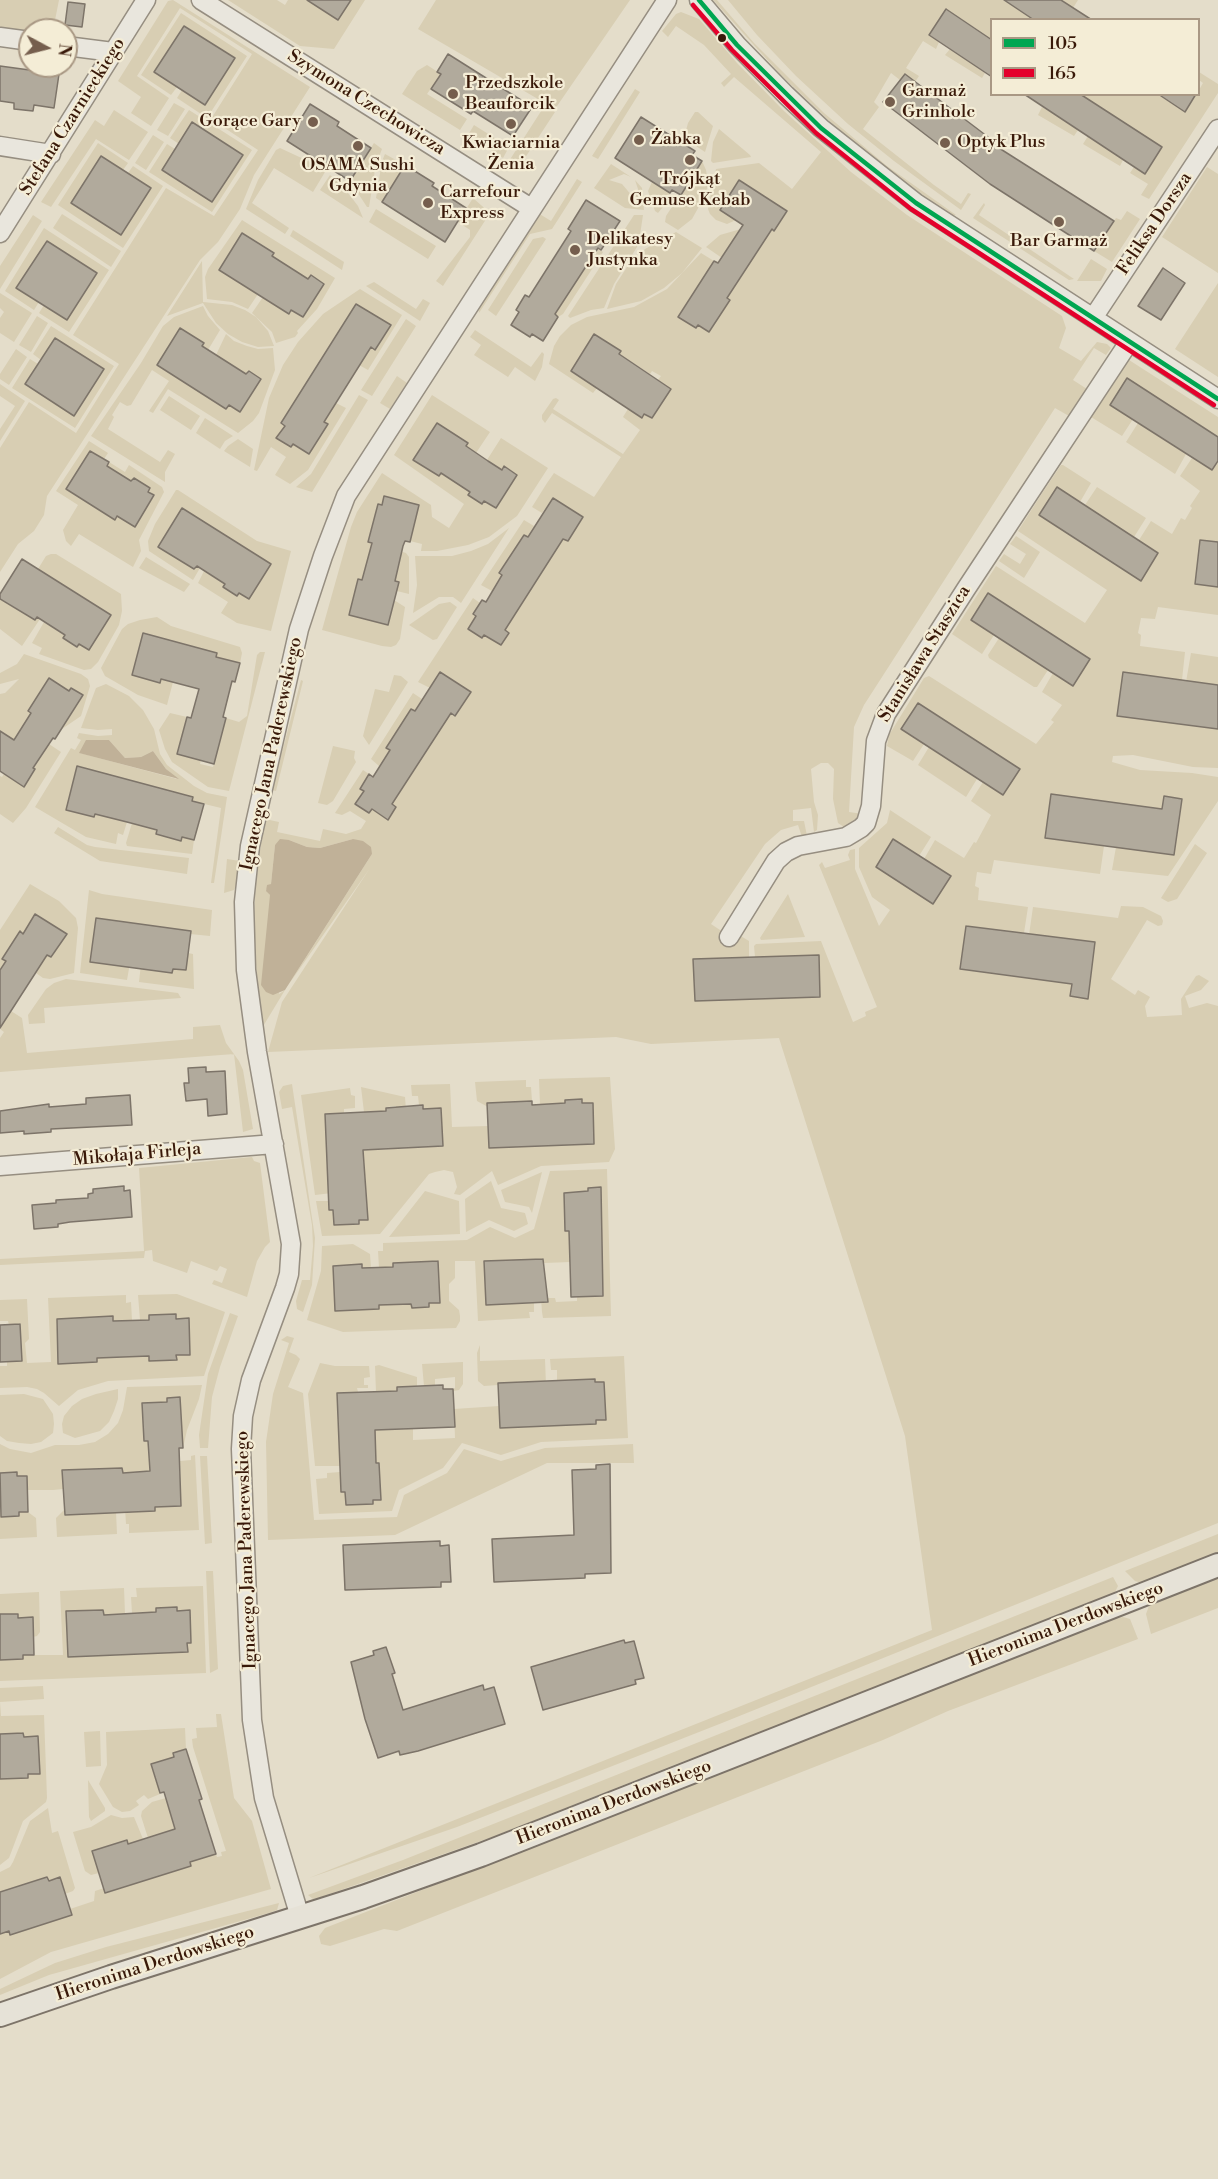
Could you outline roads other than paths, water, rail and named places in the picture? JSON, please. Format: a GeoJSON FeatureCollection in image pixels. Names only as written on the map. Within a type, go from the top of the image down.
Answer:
{"type":"FeatureCollection","features":[{"type":"Feature","properties":{"kind":"main road","name":"Hieronima Derdowskiego"},"geometry":{"type":"LineString","coordinates":[[0,2015],[363,1898],[481,1855],[1218,1565]]}},
{"type":"Feature","properties":{"kind":"street","name":"Stefana Czarnieckiego"},"geometry":{"type":"LineString","coordinates":[[0,233],[146,0]]}},
{"type":"Feature","properties":{"kind":"street","name":"Szymona Czechowicza"},"geometry":{"type":"LineString","coordinates":[[201,0],[531,208]]}},
{"type":"Feature","properties":{"kind":"street","name":"Ignacego Jana Paderewskiego"},"geometry":{"type":"LineString","coordinates":[[300,1917],[264,1798],[254,1742],[241,1449],[243,1416],[251,1380],[285,1288],[290,1261],[289,1228],[251,1015],[246,970],[244,902],[250,846],[299,629],[322,556],[346,496],[402,413],[531,208],[667,0]]}},
{"type":"Feature","properties":{"kind":"street"},"geometry":{"type":"LineString","coordinates":[[699,0],[759,68],[821,128],[916,203],[1218,399]]}},
{"type":"Feature","properties":{"kind":"street"},"geometry":{"type":"LineString","coordinates":[[0,37],[18,39]]}},
{"type":"Feature","properties":{"kind":"street"},"geometry":{"type":"LineString","coordinates":[[78,48],[112,52]]}},
{"type":"Feature","properties":{"kind":"street","name":"Feliksa Dorsza"},"geometry":{"type":"LineString","coordinates":[[1093,318],[1218,129]]}},
{"type":"Feature","properties":{"kind":"street"},"geometry":{"type":"LineString","coordinates":[[0,146],[51,154]]}},
{"type":"Feature","properties":{"kind":"street","name":"Stanisława Staszica"},"geometry":{"type":"LineString","coordinates":[[729,937],[776,861],[786,852],[798,846],[846,837],[866,823],[871,806],[876,741],[886,714],[1129,342]]}},
{"type":"Feature","properties":{"kind":"street","name":"Mikołaja Firleja"},"geometry":{"type":"LineString","coordinates":[[0,1166],[274,1144]]}},
{"type":"Feature","properties":{"kind":"place","name":"Przedszkole Beauforcik"},"geometry":{"type":"Point","coordinates":[453,94]}},
{"type":"Feature","properties":{"kind":"place","name":"Garmaż Grinholc"},"geometry":{"type":"Point","coordinates":[890,102]}},
{"type":"Feature","properties":{"kind":"place","name":"Gorące Gary"},"geometry":{"type":"Point","coordinates":[313,122]}},
{"type":"Feature","properties":{"kind":"place","name":"Kwiaciarnia Żenia"},"geometry":{"type":"Point","coordinates":[511,124]}},
{"type":"Feature","properties":{"kind":"place","name":"Żabka"},"geometry":{"type":"Point","coordinates":[639,140]}},
{"type":"Feature","properties":{"kind":"place","name":"Optyk Plus"},"geometry":{"type":"Point","coordinates":[945,143]}},
{"type":"Feature","properties":{"kind":"place","name":"OSAMA Sushi Gdynia"},"geometry":{"type":"Point","coordinates":[358,146]}},
{"type":"Feature","properties":{"kind":"place","name":"Trójkąt Gemuse Kebab"},"geometry":{"type":"Point","coordinates":[690,160]}},
{"type":"Feature","properties":{"kind":"place","name":"Carrefour Express"},"geometry":{"type":"Point","coordinates":[428,203]}},
{"type":"Feature","properties":{"kind":"place","name":"Bar Garmaż"},"geometry":{"type":"Point","coordinates":[1059,222]}},
{"type":"Feature","properties":{"kind":"place","name":"Delikatesy Justynka"},"geometry":{"type":"Point","coordinates":[575,250]}}]}
